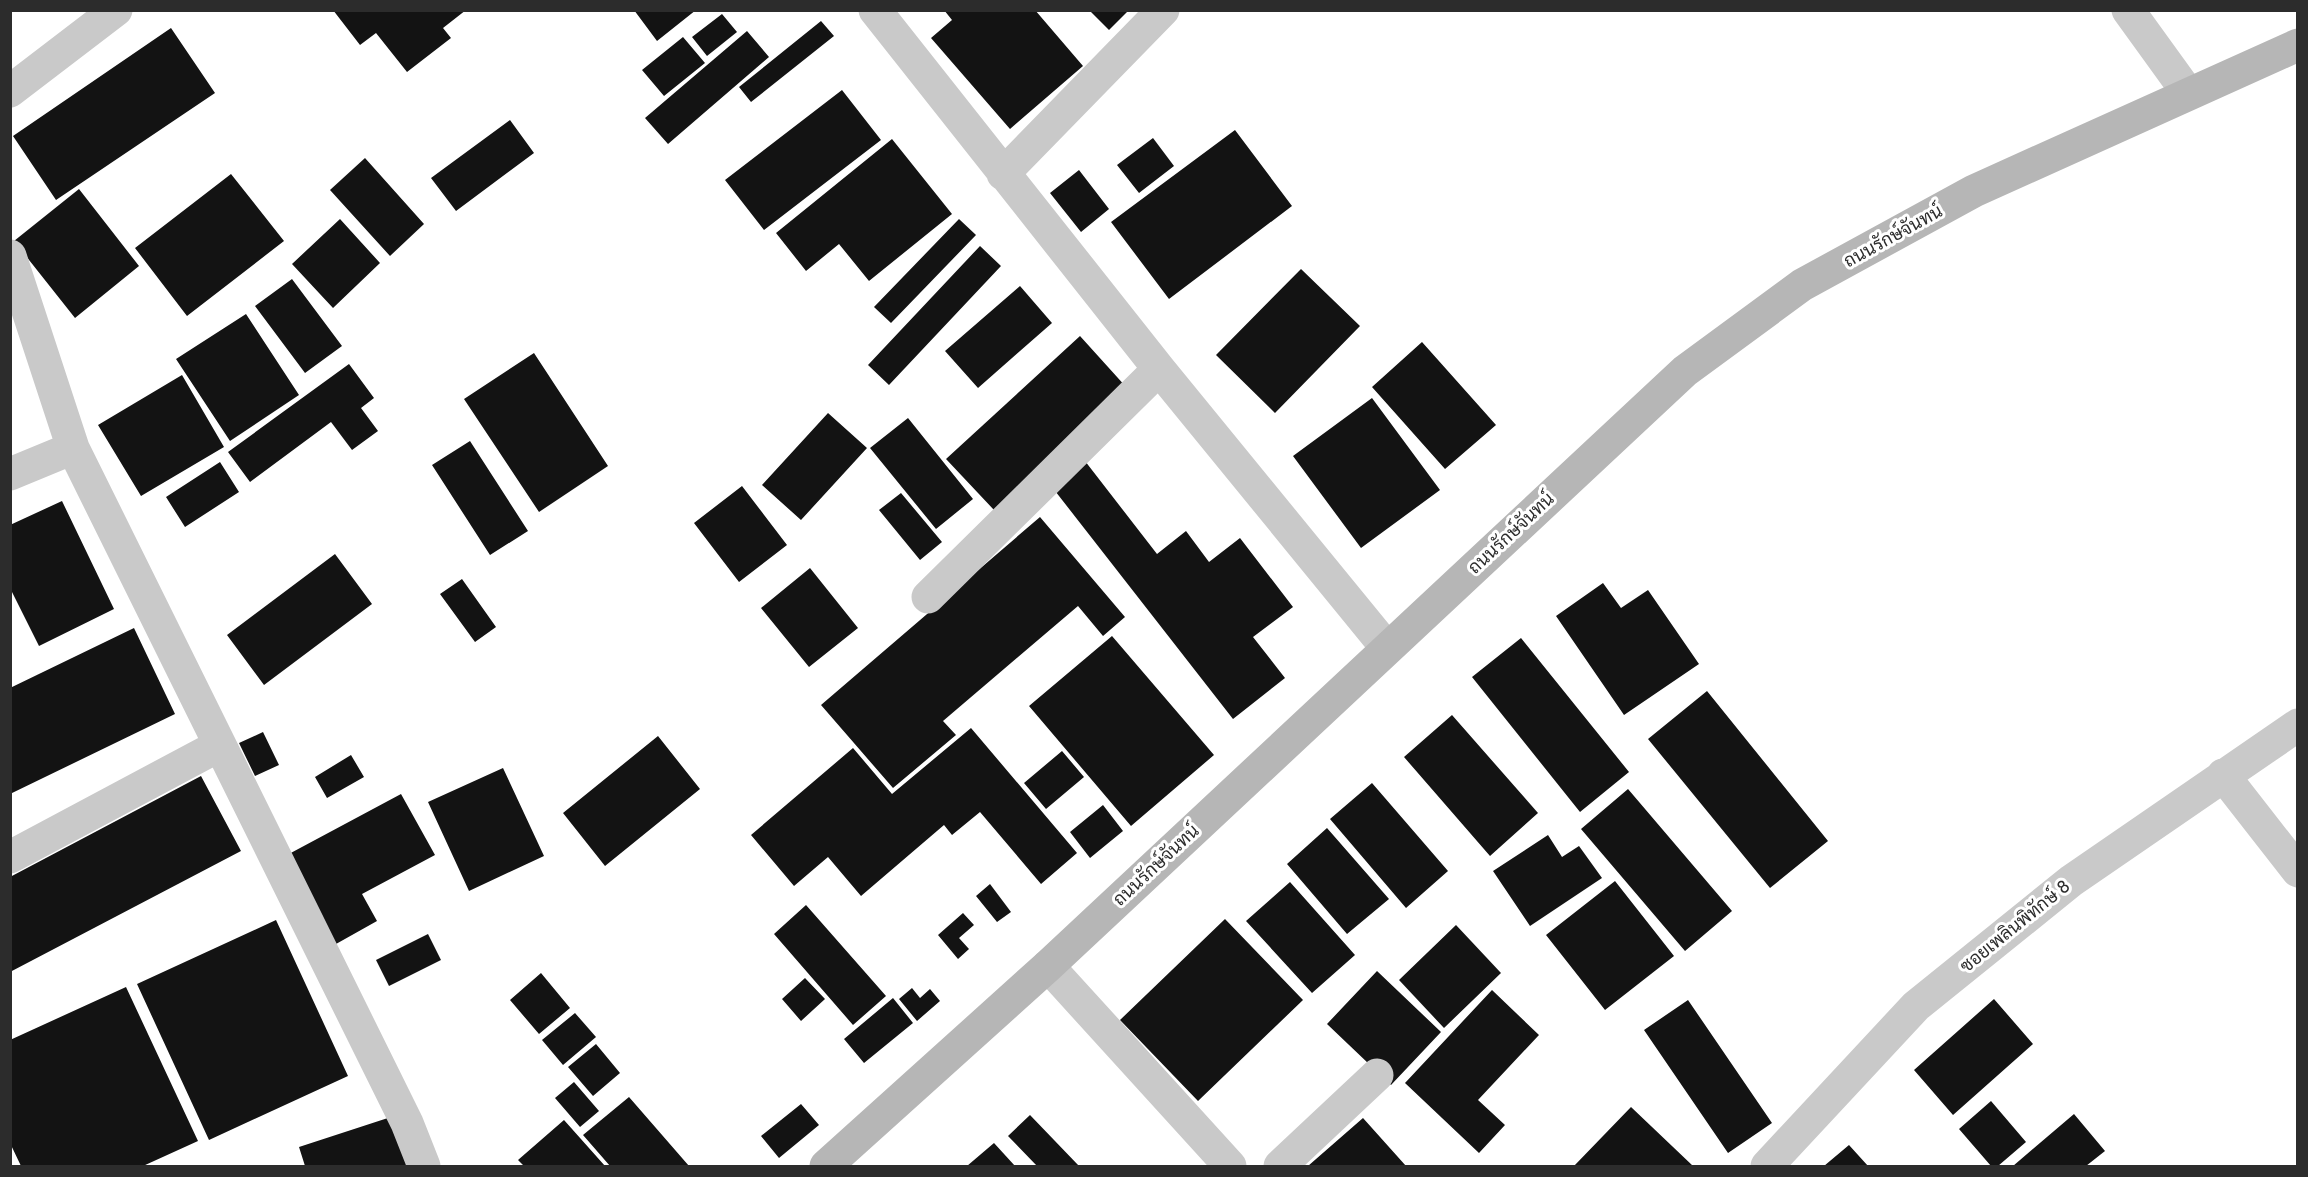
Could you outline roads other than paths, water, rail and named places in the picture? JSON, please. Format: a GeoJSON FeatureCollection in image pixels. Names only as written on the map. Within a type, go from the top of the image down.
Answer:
{"type":"FeatureCollection","features":[{"type":"Feature","properties":{"kind":"main road","name":"ถนนรักษ์จันทน์"},"geometry":{"type":"LineString","coordinates":[[826,1167],[1048,966],[1685,371],[1802,285],[1974,191],[2298,45]]}},
{"type":"Feature","properties":{"kind":"street"},"geometry":{"type":"LineString","coordinates":[[10,91],[116,10]]}},
{"type":"Feature","properties":{"kind":"street"},"geometry":{"type":"LineString","coordinates":[[875,10],[1159,369],[1387,648]]}},
{"type":"Feature","properties":{"kind":"street"},"geometry":{"type":"LineString","coordinates":[[1003,174],[1163,10]]}},
{"type":"Feature","properties":{"kind":"street"},"geometry":{"type":"LineString","coordinates":[[2128,10],[2188,93]]}},
{"type":"Feature","properties":{"kind":"street"},"geometry":{"type":"LineString","coordinates":[[14,277],[73,448],[407,1123],[424,1167]]}},
{"type":"Feature","properties":{"kind":"street"},"geometry":{"type":"LineString","coordinates":[[928,597],[1159,369]]}},
{"type":"Feature","properties":{"kind":"street"},"geometry":{"type":"LineString","coordinates":[[10,474],[73,448]]}},
{"type":"Feature","properties":{"kind":"street","name":"ซอยเพลินพิทักษ์ 8"},"geometry":{"type":"LineString","coordinates":[[1767,1167],[1916,1006],[2071,881],[2298,725]]}},
{"type":"Feature","properties":{"kind":"street"},"geometry":{"type":"LineString","coordinates":[[10,857],[220,745]]}},
{"type":"Feature","properties":{"kind":"street"},"geometry":{"type":"LineString","coordinates":[[2223,775],[2298,871]]}},
{"type":"Feature","properties":{"kind":"street"},"geometry":{"type":"LineString","coordinates":[[1048,966],[1230,1167]]}},
{"type":"Feature","properties":{"kind":"street"},"geometry":{"type":"LineString","coordinates":[[1280,1167],[1377,1076]]}}]}
